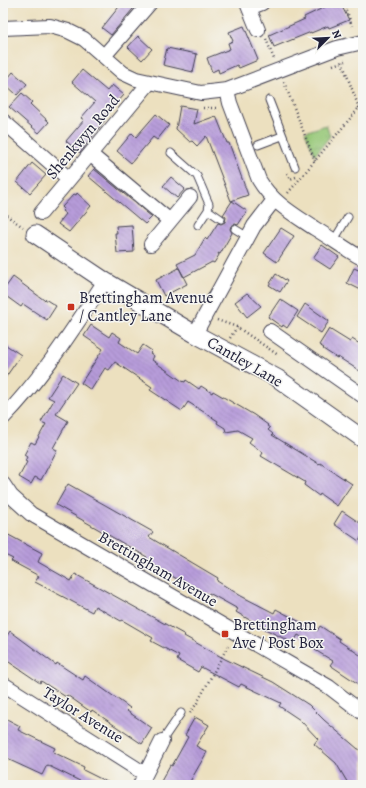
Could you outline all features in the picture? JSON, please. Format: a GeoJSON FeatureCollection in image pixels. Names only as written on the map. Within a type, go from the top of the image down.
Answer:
{"type":"FeatureCollection","features":[{"type":"Feature","properties":{"kind":"street"},"geometry":{"type":"LineString","coordinates":[[104,56],[150,3]]}},
{"type":"Feature","properties":{"kind":"street"},"geometry":{"type":"LineString","coordinates":[[252,5],[258,30]]}},
{"type":"Feature","properties":{"kind":"street"},"geometry":{"type":"LineString","coordinates":[[3,28],[50,26],[68,31],[84,39],[123,73],[136,80],[202,93],[227,90],[337,48],[363,42]]}},
{"type":"Feature","properties":{"kind":"street"},"geometry":{"type":"LineString","coordinates":[[337,48],[358,29]]}},
{"type":"Feature","properties":{"kind":"street","name":"Shenkwyn Road"},"geometry":{"type":"LineString","coordinates":[[41,212],[150,82]]}},
{"type":"Feature","properties":{"kind":"street"},"geometry":{"type":"LineString","coordinates":[[227,90],[230,103],[259,180],[264,189],[274,200],[293,214],[363,258]]}},
{"type":"Feature","properties":{"kind":"street"},"geometry":{"type":"LineString","coordinates":[[3,121],[70,178]]}},
{"type":"Feature","properties":{"kind":"street"},"geometry":{"type":"LineString","coordinates":[[90,154],[170,221]]}},
{"type":"Feature","properties":{"kind":"street"},"geometry":{"type":"LineString","coordinates":[[151,244],[190,197]]}},
{"type":"Feature","properties":{"kind":"street"},"geometry":{"type":"LineString","coordinates":[[195,334],[254,226],[274,200]]}},
{"type":"Feature","properties":{"kind":"street","name":"Cantley Lane"},"geometry":{"type":"LineString","coordinates":[[35,234],[105,281],[195,334],[277,378],[363,439]]}},
{"type":"Feature","properties":{"kind":"street"},"geometry":{"type":"LineString","coordinates":[[3,418],[44,370],[73,331],[105,281]]}},
{"type":"Feature","properties":{"kind":"street"},"geometry":{"type":"LineString","coordinates":[[270,331],[363,396]]}},
{"type":"Feature","properties":{"kind":"street","name":"Brettingham Avenue"},"geometry":{"type":"LineString","coordinates":[[3,484],[11,496],[31,514],[329,687],[363,713]]}},
{"type":"Feature","properties":{"kind":"street","name":"Taylor Avenue"},"geometry":{"type":"LineString","coordinates":[[3,684],[143,780]]}},
{"type":"Feature","properties":{"kind":"street"},"geometry":{"type":"LineString","coordinates":[[143,780],[162,741]]}},
{"type":"Feature","properties":{"kind":"lane"},"geometry":{"type":"LineString","coordinates":[[269,100],[295,167]]}},
{"type":"Feature","properties":{"kind":"lane"},"geometry":{"type":"LineString","coordinates":[[258,145],[282,136]]}},
{"type":"Feature","properties":{"kind":"lane"},"geometry":{"type":"LineString","coordinates":[[171,153],[197,176],[209,204],[208,210],[198,225]]}},
{"type":"Feature","properties":{"kind":"lane"},"geometry":{"type":"LineString","coordinates":[[208,210],[221,219]]}},
{"type":"Feature","properties":{"kind":"lane"},"geometry":{"type":"LineString","coordinates":[[334,240],[348,217]]}},
{"type":"Feature","properties":{"kind":"lane"},"geometry":{"type":"LineString","coordinates":[[235,228],[248,237]]}},
{"type":"Feature","properties":{"kind":"lane"},"geometry":{"type":"LineString","coordinates":[[162,741],[184,714]]}},
{"type":"Feature","properties":{"kind":"path"},"geometry":{"type":"LineString","coordinates":[[298,3],[298,6],[324,5]]}},
{"type":"Feature","properties":{"kind":"path"},"geometry":{"type":"LineString","coordinates":[[344,3],[358,29]]}},
{"type":"Feature","properties":{"kind":"path"},"geometry":{"type":"LineString","coordinates":[[258,30],[263,31],[315,161]]}},
{"type":"Feature","properties":{"kind":"path"},"geometry":{"type":"LineString","coordinates":[[342,62],[359,108]]}},
{"type":"Feature","properties":{"kind":"path"},"geometry":{"type":"LineString","coordinates":[[287,194],[363,103]]}},
{"type":"Feature","properties":{"kind":"path"},"geometry":{"type":"LineString","coordinates":[[3,213],[35,234]]}},
{"type":"Feature","properties":{"kind":"path"},"geometry":{"type":"LineString","coordinates":[[205,315],[237,327],[283,358]]}},
{"type":"Feature","properties":{"kind":"path"},"geometry":{"type":"LineString","coordinates":[[184,714],[197,703],[234,633]]}},
{"type":"Feature","properties":{"kind":"green space"},"geometry":{"type":"Polygon","coordinates":[[[326,125],[330,136],[315,155],[305,132],[326,125]]]}},
{"type":"Feature","properties":{"kind":"building"},"geometry":{"type":"Polygon","coordinates":[[[122,3],[138,3],[111,35],[102,28],[122,3]]]}},
{"type":"Feature","properties":{"kind":"building"},"geometry":{"type":"Polygon","coordinates":[[[323,3],[340,3],[349,20],[329,28],[328,26],[311,32],[274,47],[269,35],[305,19],[304,17],[325,7],[323,3]]]}},
{"type":"Feature","properties":{"kind":"building"},"geometry":{"type":"Polygon","coordinates":[[[244,26],[258,60],[239,68],[237,65],[219,73],[218,69],[212,72],[207,58],[230,49],[228,43],[233,41],[229,32],[244,26]]]}},
{"type":"Feature","properties":{"kind":"building"},"geometry":{"type":"Polygon","coordinates":[[[138,36],[152,49],[142,60],[128,47],[138,36]]]}},
{"type":"Feature","properties":{"kind":"building"},"geometry":{"type":"Polygon","coordinates":[[[167,48],[197,54],[193,72],[163,65],[167,48]]]}},
{"type":"Feature","properties":{"kind":"building"},"geometry":{"type":"Polygon","coordinates":[[[82,70],[107,91],[112,85],[124,95],[103,119],[105,120],[80,153],[66,141],[84,120],[81,118],[95,102],[72,82],[82,70]]]}},
{"type":"Feature","properties":{"kind":"building"},"geometry":{"type":"Polygon","coordinates":[[[13,72],[27,84],[17,95],[4,83],[13,72]]]}},
{"type":"Feature","properties":{"kind":"building"},"geometry":{"type":"Polygon","coordinates":[[[22,93],[32,102],[30,104],[49,122],[39,133],[9,107],[22,93]]]}},
{"type":"Feature","properties":{"kind":"building"},"geometry":{"type":"Polygon","coordinates":[[[180,106],[197,109],[194,124],[216,116],[227,143],[229,143],[248,195],[231,201],[206,136],[197,146],[192,141],[190,142],[176,129],[180,106]]]}},
{"type":"Feature","properties":{"kind":"building"},"geometry":{"type":"Polygon","coordinates":[[[156,114],[169,125],[157,140],[153,137],[131,163],[117,151],[132,133],[136,137],[156,114]]]}},
{"type":"Feature","properties":{"kind":"building"},"geometry":{"type":"Polygon","coordinates":[[[32,163],[46,175],[30,193],[17,182],[32,163]]]}},
{"type":"Feature","properties":{"kind":"building"},"geometry":{"type":"Polygon","coordinates":[[[94,169],[152,217],[145,224],[88,176],[94,169]]]}},
{"type":"Feature","properties":{"kind":"building"},"geometry":{"type":"Polygon","coordinates":[[[171,177],[185,189],[177,198],[163,186],[171,177]]]}},
{"type":"Feature","properties":{"kind":"building"},"geometry":{"type":"Polygon","coordinates":[[[77,193],[91,206],[69,232],[58,224],[66,214],[62,211],[64,209],[62,207],[74,194],[76,195],[77,193]]]}},
{"type":"Feature","properties":{"kind":"building"},"geometry":{"type":"Polygon","coordinates":[[[232,201],[247,211],[238,225],[235,224],[231,226],[230,229],[232,233],[220,254],[218,253],[219,255],[214,263],[212,262],[184,277],[177,264],[195,255],[205,238],[207,240],[218,223],[221,224],[225,222],[226,217],[223,215],[232,201]]]}},
{"type":"Feature","properties":{"kind":"building"},"geometry":{"type":"Polygon","coordinates":[[[132,225],[134,252],[117,253],[115,233],[117,233],[116,226],[132,225]]]}},
{"type":"Feature","properties":{"kind":"building"},"geometry":{"type":"Polygon","coordinates":[[[281,228],[294,236],[277,262],[264,253],[281,228]]]}},
{"type":"Feature","properties":{"kind":"building"},"geometry":{"type":"Polygon","coordinates":[[[322,245],[339,257],[330,269],[313,258],[322,245]]]}},
{"type":"Feature","properties":{"kind":"building"},"geometry":{"type":"Polygon","coordinates":[[[179,268],[187,284],[164,296],[156,280],[179,268]]]}},
{"type":"Feature","properties":{"kind":"building"},"geometry":{"type":"Polygon","coordinates":[[[354,268],[363,272],[363,291],[347,283],[354,268]]]}},
{"type":"Feature","properties":{"kind":"building"},"geometry":{"type":"Polygon","coordinates":[[[276,274],[287,281],[280,292],[269,285],[276,274]]]}},
{"type":"Feature","properties":{"kind":"building"},"geometry":{"type":"Polygon","coordinates":[[[13,277],[44,300],[45,299],[56,306],[47,320],[23,304],[21,307],[3,294],[3,291],[13,277]]]}},
{"type":"Feature","properties":{"kind":"building"},"geometry":{"type":"Polygon","coordinates":[[[247,293],[261,306],[247,317],[235,302],[247,293]]]}},
{"type":"Feature","properties":{"kind":"building"},"geometry":{"type":"Polygon","coordinates":[[[280,299],[298,311],[287,328],[283,325],[282,327],[268,317],[280,299]]]}},
{"type":"Feature","properties":{"kind":"building"},"geometry":{"type":"Polygon","coordinates":[[[305,304],[329,321],[321,333],[297,317],[305,304]]]}},
{"type":"Feature","properties":{"kind":"building"},"geometry":{"type":"Polygon","coordinates":[[[91,325],[109,337],[112,332],[121,338],[119,342],[137,354],[143,345],[152,351],[150,353],[154,356],[152,360],[182,381],[185,382],[186,380],[199,389],[201,386],[212,393],[213,391],[254,415],[268,425],[267,426],[270,428],[268,430],[273,434],[272,435],[352,484],[337,506],[320,494],[319,496],[304,485],[305,482],[261,456],[263,453],[249,442],[252,438],[238,430],[226,432],[225,428],[217,423],[218,421],[188,402],[182,411],[150,390],[152,387],[115,362],[109,370],[105,368],[91,390],[81,383],[103,349],[84,336],[91,325]]]}},
{"type":"Feature","properties":{"kind":"building"},"geometry":{"type":"Polygon","coordinates":[[[329,329],[350,342],[352,339],[363,346],[363,373],[338,357],[337,358],[319,345],[329,329]]]}},
{"type":"Feature","properties":{"kind":"building"},"geometry":{"type":"Polygon","coordinates":[[[3,343],[21,355],[3,381],[3,343]]]}},
{"type":"Feature","properties":{"kind":"building"},"geometry":{"type":"Polygon","coordinates":[[[63,374],[77,383],[56,414],[68,421],[53,448],[57,450],[41,480],[35,477],[31,484],[19,477],[27,462],[25,461],[27,457],[24,455],[31,442],[35,444],[46,424],[41,422],[54,400],[48,397],[63,374]]]}},
{"type":"Feature","properties":{"kind":"building"},"geometry":{"type":"Polygon","coordinates":[[[68,484],[153,532],[149,537],[218,578],[217,581],[241,596],[274,613],[276,609],[317,631],[320,626],[340,639],[339,641],[363,657],[363,687],[330,665],[333,661],[315,650],[318,646],[298,635],[293,643],[265,629],[236,612],[238,609],[209,593],[208,595],[178,578],[177,579],[145,561],[147,557],[56,505],[68,484]]]}},
{"type":"Feature","properties":{"kind":"building"},"geometry":{"type":"Polygon","coordinates":[[[342,511],[363,525],[363,534],[359,541],[334,524],[342,511]]]}},
{"type":"Feature","properties":{"kind":"building"},"geometry":{"type":"Polygon","coordinates":[[[3,532],[42,553],[38,562],[71,581],[75,574],[225,659],[273,682],[309,705],[324,720],[359,749],[363,755],[363,785],[349,785],[336,763],[314,744],[318,739],[300,720],[279,706],[281,703],[241,684],[239,687],[201,667],[198,672],[177,660],[179,656],[151,641],[153,638],[122,620],[121,621],[95,606],[92,612],[35,582],[39,576],[11,561],[13,559],[3,554],[3,532]]]}},
{"type":"Feature","properties":{"kind":"building"},"geometry":{"type":"Polygon","coordinates":[[[10,631],[56,665],[57,663],[83,680],[85,676],[130,708],[127,711],[152,728],[142,744],[92,710],[91,712],[67,695],[66,697],[41,681],[40,683],[3,658],[3,642],[10,631]]]}},
{"type":"Feature","properties":{"kind":"building"},"geometry":{"type":"Polygon","coordinates":[[[3,717],[20,726],[18,730],[55,748],[53,752],[84,767],[83,770],[113,785],[88,785],[47,765],[42,775],[3,757],[3,717]]]}},
{"type":"Feature","properties":{"kind":"building"},"geometry":{"type":"Polygon","coordinates":[[[195,717],[209,725],[196,746],[207,752],[188,785],[159,785],[170,765],[172,766],[188,737],[185,735],[195,717]]]}},
{"type":"Feature","properties":{"kind":"place","name":"Brettingham Avenue / Cantley Lane"},"geometry":{"type":"Point","coordinates":[71,307]}},
{"type":"Feature","properties":{"kind":"place","name":"Brettingham Ave / Post Box"},"geometry":{"type":"Point","coordinates":[225,634]}}]}
